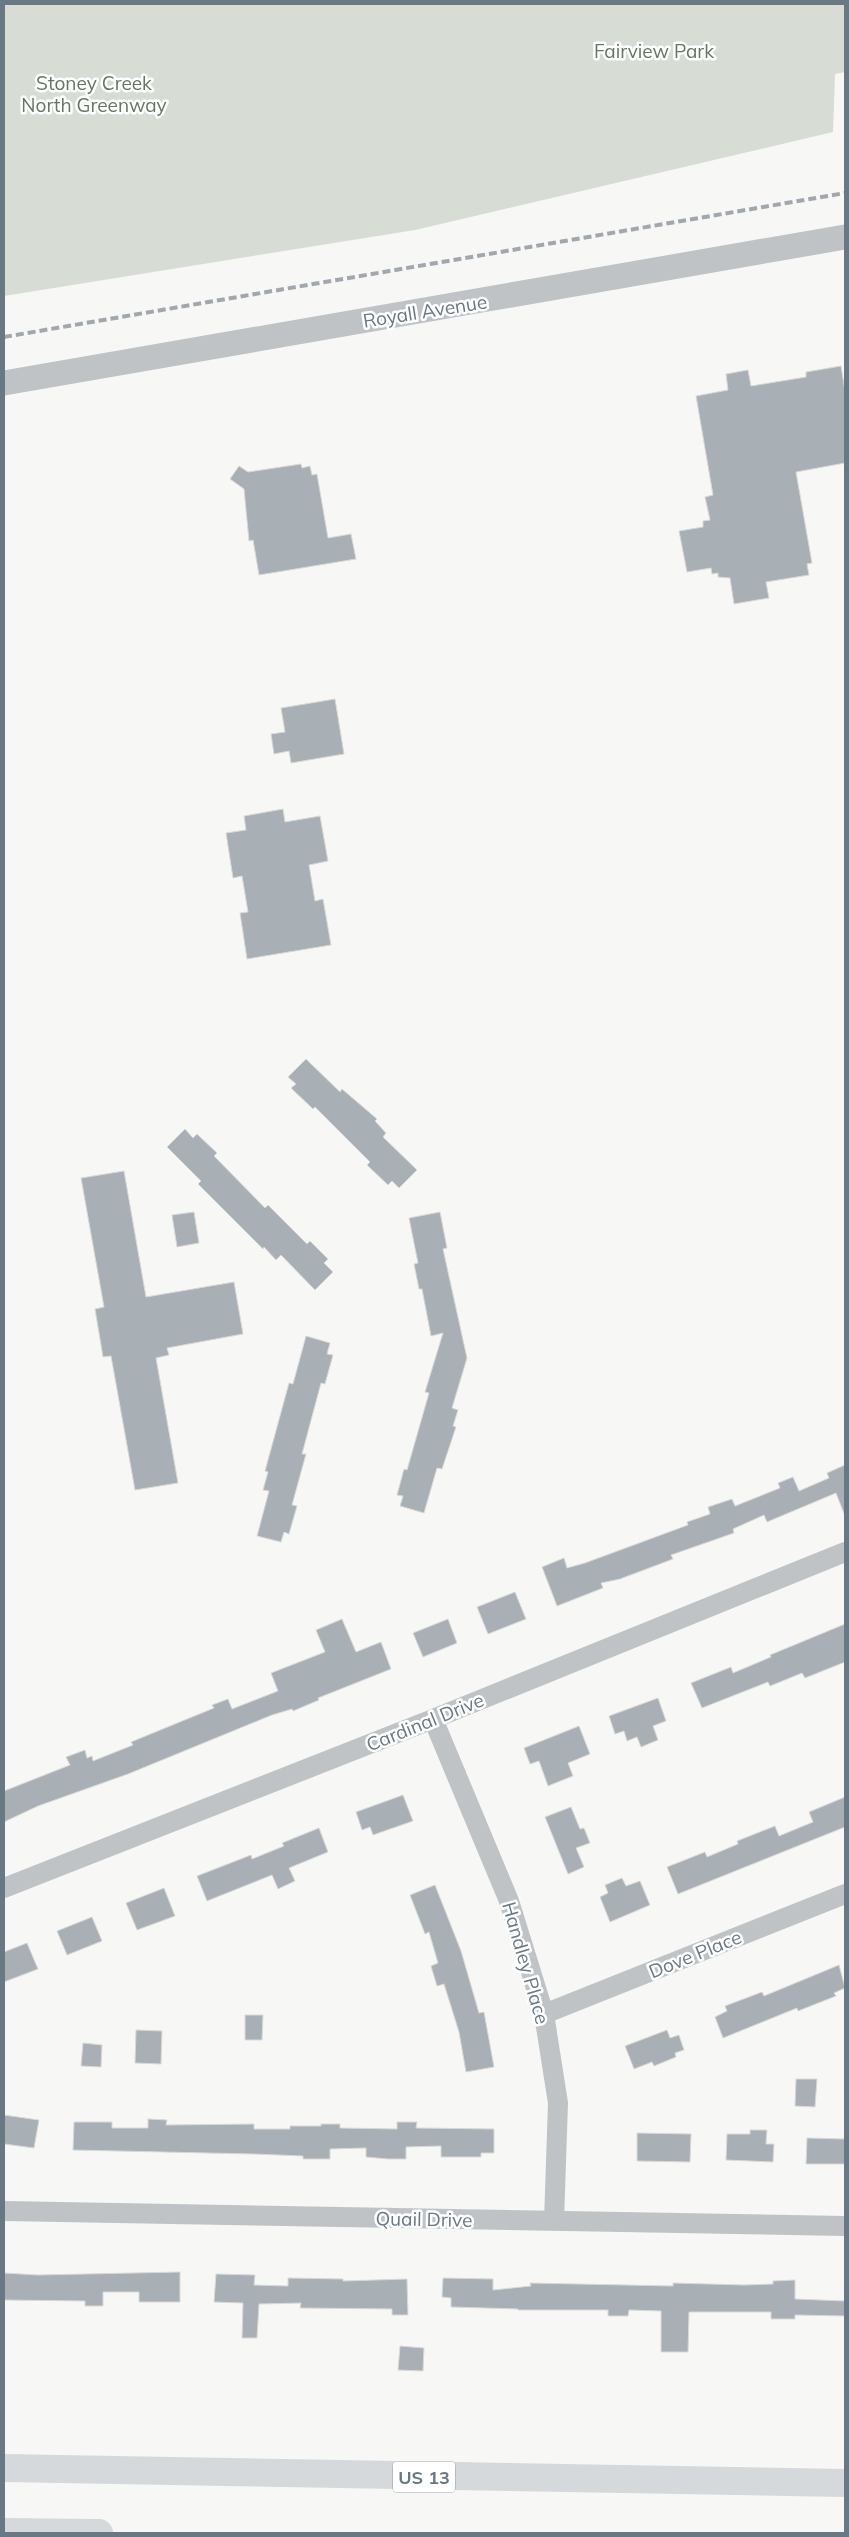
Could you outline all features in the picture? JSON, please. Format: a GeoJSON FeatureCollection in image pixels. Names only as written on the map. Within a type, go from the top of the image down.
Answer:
{"type":"FeatureCollection","features":[{"type":"Feature","properties":{"kind":"highway","name":"US 13"},"geometry":{"type":"LineString","coordinates":[[4,2468],[845,2483]]}},
{"type":"Feature","properties":{"kind":"highway"},"geometry":{"type":"LineString","coordinates":[[4,2532],[99,2533]]}},
{"type":"Feature","properties":{"kind":"street","name":"Royall Avenue"},"geometry":{"type":"LineString","coordinates":[[4,383],[845,237]]}},
{"type":"Feature","properties":{"kind":"street","name":"Cardinal Drive"},"geometry":{"type":"LineString","coordinates":[[4,1888],[433,1719],[845,1552]]}},
{"type":"Feature","properties":{"kind":"street","name":"Handley Place"},"geometry":{"type":"LineString","coordinates":[[433,1719],[509,1901],[544,2014],[558,2103],[554,2221]]}},
{"type":"Feature","properties":{"kind":"street","name":"Dove Place"},"geometry":{"type":"LineString","coordinates":[[544,2014],[845,1894]]}},
{"type":"Feature","properties":{"kind":"street","name":"Quail Drive"},"geometry":{"type":"LineString","coordinates":[[4,2211],[845,2226]]}},
{"type":"Feature","properties":{"kind":"green space"},"geometry":{"type":"Polygon","coordinates":[[[4,4],[845,4],[845,72],[835,74],[833,132],[415,230],[4,296],[4,4]]]}},
{"type":"Feature","properties":{"kind":"building"},"geometry":{"type":"Polygon","coordinates":[[[841,366],[845,391],[845,463],[796,472],[812,563],[807,564],[809,575],[766,582],[769,598],[734,604],[730,578],[718,577],[718,573],[712,574],[711,568],[687,572],[679,531],[703,527],[703,521],[710,520],[705,497],[713,495],[696,396],[728,390],[726,374],[748,370],[751,386],[806,377],[806,372],[841,366]]]}},
{"type":"Feature","properties":{"kind":"building"},"geometry":{"type":"Polygon","coordinates":[[[301,464],[302,468],[310,466],[312,475],[317,474],[328,538],[351,534],[356,559],[259,575],[253,540],[249,541],[244,489],[230,479],[239,466],[248,472],[301,464]]]}},
{"type":"Feature","properties":{"kind":"building"},"geometry":{"type":"Polygon","coordinates":[[[335,699],[344,754],[291,763],[289,751],[274,754],[271,734],[285,732],[281,708],[335,699]]]}},
{"type":"Feature","properties":{"kind":"building"},"geometry":{"type":"Polygon","coordinates":[[[283,809],[285,822],[320,816],[328,861],[309,865],[315,901],[323,899],[331,945],[247,959],[240,913],[248,912],[242,876],[233,878],[226,833],[246,830],[244,816],[283,809]]]}},
{"type":"Feature","properties":{"kind":"building"},"geometry":{"type":"Polygon","coordinates":[[[306,1059],[340,1092],[342,1089],[377,1119],[375,1121],[386,1133],[383,1137],[417,1170],[399,1188],[392,1181],[388,1185],[367,1165],[370,1162],[315,1107],[313,1109],[291,1088],[296,1084],[288,1077],[306,1059]]]}},
{"type":"Feature","properties":{"kind":"building"},"geometry":{"type":"Polygon","coordinates":[[[185,1129],[193,1138],[197,1134],[217,1153],[214,1156],[265,1208],[268,1205],[307,1244],[310,1241],[328,1259],[324,1263],[333,1272],[315,1290],[281,1255],[276,1260],[264,1247],[263,1249],[198,1184],[201,1181],[167,1147],[185,1129]]]}},
{"type":"Feature","properties":{"kind":"building"},"geometry":{"type":"Polygon","coordinates":[[[124,1171],[146,1297],[234,1282],[243,1334],[167,1348],[169,1355],[156,1358],[178,1483],[135,1490],[111,1356],[103,1357],[95,1309],[104,1307],[81,1178],[124,1171]]]}},
{"type":"Feature","properties":{"kind":"building"},"geometry":{"type":"Polygon","coordinates":[[[194,1212],[199,1243],[177,1247],[172,1215],[194,1212]]]}},
{"type":"Feature","properties":{"kind":"building"},"geometry":{"type":"Polygon","coordinates":[[[440,1212],[447,1248],[443,1249],[467,1358],[452,1408],[458,1410],[453,1426],[456,1427],[442,1469],[437,1468],[424,1513],[400,1506],[403,1496],[397,1495],[404,1469],[407,1470],[429,1393],[425,1392],[443,1333],[431,1336],[422,1289],[419,1289],[414,1264],[418,1263],[409,1218],[440,1212]]]}},
{"type":"Feature","properties":{"kind":"building"},"geometry":{"type":"Polygon","coordinates":[[[306,1336],[330,1343],[327,1354],[333,1355],[325,1384],[321,1383],[302,1454],[306,1454],[292,1505],[297,1506],[289,1534],[284,1532],[281,1542],[257,1536],[269,1491],[263,1490],[268,1472],[265,1471],[289,1383],[293,1384],[306,1336]]]}},
{"type":"Feature","properties":{"kind":"building"},"geometry":{"type":"Polygon","coordinates":[[[845,1465],[845,1516],[836,1493],[767,1522],[764,1515],[733,1529],[734,1533],[671,1555],[673,1559],[620,1579],[601,1583],[603,1588],[557,1606],[542,1567],[564,1558],[567,1568],[585,1563],[688,1525],[687,1522],[710,1514],[708,1507],[732,1499],[735,1506],[780,1488],[778,1483],[793,1477],[799,1491],[829,1478],[827,1473],[845,1465]]]}},
{"type":"Feature","properties":{"kind":"building"},"geometry":{"type":"Polygon","coordinates":[[[515,1592],[526,1619],[488,1634],[477,1607],[515,1592]]]}},
{"type":"Feature","properties":{"kind":"building"},"geometry":{"type":"Polygon","coordinates":[[[342,1619],[356,1652],[381,1642],[391,1669],[318,1698],[319,1700],[293,1711],[292,1709],[272,1715],[128,1774],[38,1806],[4,1822],[4,1791],[70,1765],[66,1757],[85,1750],[87,1758],[92,1756],[93,1761],[133,1745],[131,1742],[214,1708],[212,1705],[228,1699],[232,1709],[278,1691],[271,1673],[325,1652],[316,1630],[342,1619]]]}},
{"type":"Feature","properties":{"kind":"building"},"geometry":{"type":"Polygon","coordinates":[[[448,1619],[457,1643],[423,1657],[413,1633],[448,1619]]]}},
{"type":"Feature","properties":{"kind":"building"},"geometry":{"type":"Polygon","coordinates":[[[845,1624],[845,1662],[805,1678],[802,1673],[770,1686],[768,1682],[702,1708],[691,1683],[731,1667],[733,1673],[771,1657],[770,1655],[845,1624]]]}},
{"type":"Feature","properties":{"kind":"building"},"geometry":{"type":"Polygon","coordinates":[[[658,1698],[666,1721],[653,1726],[658,1740],[641,1747],[637,1737],[627,1741],[624,1731],[615,1734],[609,1716],[658,1698]]]}},
{"type":"Feature","properties":{"kind":"building"},"geometry":{"type":"Polygon","coordinates":[[[579,1726],[590,1754],[568,1763],[573,1776],[548,1786],[539,1761],[530,1764],[524,1748],[579,1726]]]}},
{"type":"Feature","properties":{"kind":"building"},"geometry":{"type":"Polygon","coordinates":[[[403,1795],[413,1821],[373,1835],[370,1827],[362,1830],[356,1812],[403,1795]]]}},
{"type":"Feature","properties":{"kind":"building"},"geometry":{"type":"Polygon","coordinates":[[[845,1797],[845,1827],[678,1894],[667,1867],[705,1852],[707,1857],[738,1844],[737,1841],[775,1826],[779,1836],[813,1822],[809,1812],[845,1797]]]}},
{"type":"Feature","properties":{"kind":"building"},"geometry":{"type":"Polygon","coordinates":[[[571,1807],[580,1829],[584,1828],[590,1843],[576,1848],[584,1867],[568,1874],[545,1817],[571,1807]]]}},
{"type":"Feature","properties":{"kind":"building"},"geometry":{"type":"Polygon","coordinates":[[[319,1828],[328,1852],[289,1868],[295,1881],[278,1889],[272,1875],[207,1901],[197,1876],[251,1855],[252,1859],[284,1846],[282,1843],[319,1828]]]}},
{"type":"Feature","properties":{"kind":"building"},"geometry":{"type":"Polygon","coordinates":[[[622,1878],[626,1886],[640,1881],[650,1905],[610,1922],[600,1897],[608,1893],[605,1885],[622,1878]]]}},
{"type":"Feature","properties":{"kind":"building"},"geometry":{"type":"Polygon","coordinates":[[[435,1885],[461,1951],[479,2013],[484,2012],[494,2067],[466,2072],[459,2032],[444,1984],[437,1986],[431,1966],[438,1963],[429,1932],[425,1934],[410,1895],[435,1885]]]}},
{"type":"Feature","properties":{"kind":"building"},"geometry":{"type":"Polygon","coordinates":[[[164,1888],[175,1916],[137,1930],[126,1903],[164,1888]]]}},
{"type":"Feature","properties":{"kind":"building"},"geometry":{"type":"Polygon","coordinates":[[[92,1917],[102,1941],[67,1955],[57,1931],[92,1917]]]}},
{"type":"Feature","properties":{"kind":"building"},"geometry":{"type":"Polygon","coordinates":[[[27,1943],[38,1969],[4,1982],[4,1952],[27,1943]]]}},
{"type":"Feature","properties":{"kind":"building"},"geometry":{"type":"Polygon","coordinates":[[[839,1965],[845,1988],[834,1993],[836,1996],[798,2011],[797,2008],[723,2038],[715,2017],[727,2011],[725,2006],[762,1992],[764,1996],[839,1965]]]}},
{"type":"Feature","properties":{"kind":"building"},"geometry":{"type":"Polygon","coordinates":[[[245,2015],[263,2015],[262,2040],[245,2040],[245,2015]]]}},
{"type":"Feature","properties":{"kind":"building"},"geometry":{"type":"Polygon","coordinates":[[[136,2030],[162,2031],[161,2064],[135,2063],[136,2030]]]}},
{"type":"Feature","properties":{"kind":"building"},"geometry":{"type":"Polygon","coordinates":[[[667,2030],[670,2038],[679,2035],[684,2050],[675,2053],[676,2057],[654,2066],[652,2062],[634,2069],[625,2046],[667,2030]]]}},
{"type":"Feature","properties":{"kind":"building"},"geometry":{"type":"Polygon","coordinates":[[[83,2043],[102,2045],[101,2067],[81,2066],[83,2043]]]}},
{"type":"Feature","properties":{"kind":"building"},"geometry":{"type":"Polygon","coordinates":[[[796,2079],[817,2079],[815,2107],[795,2106],[796,2079]]]}},
{"type":"Feature","properties":{"kind":"building"},"geometry":{"type":"Polygon","coordinates":[[[4,2115],[39,2120],[34,2148],[4,2144],[4,2115]]]}},
{"type":"Feature","properties":{"kind":"building"},"geometry":{"type":"Polygon","coordinates":[[[148,2119],[167,2120],[166,2125],[254,2124],[254,2129],[290,2129],[290,2126],[340,2124],[340,2128],[397,2129],[397,2122],[417,2122],[416,2128],[494,2129],[494,2153],[481,2153],[481,2157],[441,2157],[441,2146],[406,2147],[406,2159],[388,2159],[366,2157],[366,2148],[330,2149],[330,2159],[303,2159],[303,2156],[253,2154],[73,2150],[74,2122],[112,2122],[112,2128],[148,2128],[148,2119]]]}},
{"type":"Feature","properties":{"kind":"building"},"geometry":{"type":"Polygon","coordinates":[[[750,2130],[767,2130],[766,2144],[774,2144],[773,2162],[726,2160],[727,2134],[750,2134],[750,2130]]]}},
{"type":"Feature","properties":{"kind":"building"},"geometry":{"type":"Polygon","coordinates":[[[637,2133],[691,2134],[690,2162],[637,2161],[637,2133]]]}},
{"type":"Feature","properties":{"kind":"building"},"geometry":{"type":"Polygon","coordinates":[[[807,2138],[845,2139],[845,2164],[806,2164],[807,2138]]]}},
{"type":"Feature","properties":{"kind":"building"},"geometry":{"type":"Polygon","coordinates":[[[180,2272],[180,2302],[139,2302],[139,2292],[103,2292],[103,2306],[85,2306],[85,2301],[4,2300],[4,2273],[38,2275],[180,2272]]]}},
{"type":"Feature","properties":{"kind":"building"},"geometry":{"type":"Polygon","coordinates":[[[216,2274],[255,2275],[254,2285],[288,2286],[288,2278],[343,2279],[343,2281],[407,2279],[408,2315],[392,2315],[392,2309],[300,2308],[301,2303],[259,2304],[257,2338],[242,2338],[243,2303],[214,2302],[216,2274]]]}},
{"type":"Feature","properties":{"kind":"building"},"geometry":{"type":"Polygon","coordinates":[[[443,2278],[493,2279],[493,2290],[531,2286],[530,2283],[673,2286],[673,2283],[744,2285],[773,2284],[773,2281],[795,2280],[795,2299],[845,2301],[845,2316],[795,2315],[795,2319],[771,2319],[771,2312],[689,2312],[688,2352],[661,2352],[661,2311],[629,2310],[628,2316],[608,2316],[608,2310],[518,2310],[451,2307],[451,2298],[442,2297],[443,2278]]]}},
{"type":"Feature","properties":{"kind":"building"},"geometry":{"type":"Polygon","coordinates":[[[400,2346],[424,2348],[423,2371],[398,2370],[400,2346]]]}},
{"type":"Feature","properties":{"kind":"railway"},"geometry":{"type":"LineString","coordinates":[[4,337],[845,193]]}},
{"type":"Feature","properties":{"kind":"park label","name":"Fairview Park"},"geometry":{"type":"Point","coordinates":[654,51]}},
{"type":"Feature","properties":{"kind":"park label","name":"Stoney Creek North Greenway"},"geometry":{"type":"Point","coordinates":[94,94]}}]}
